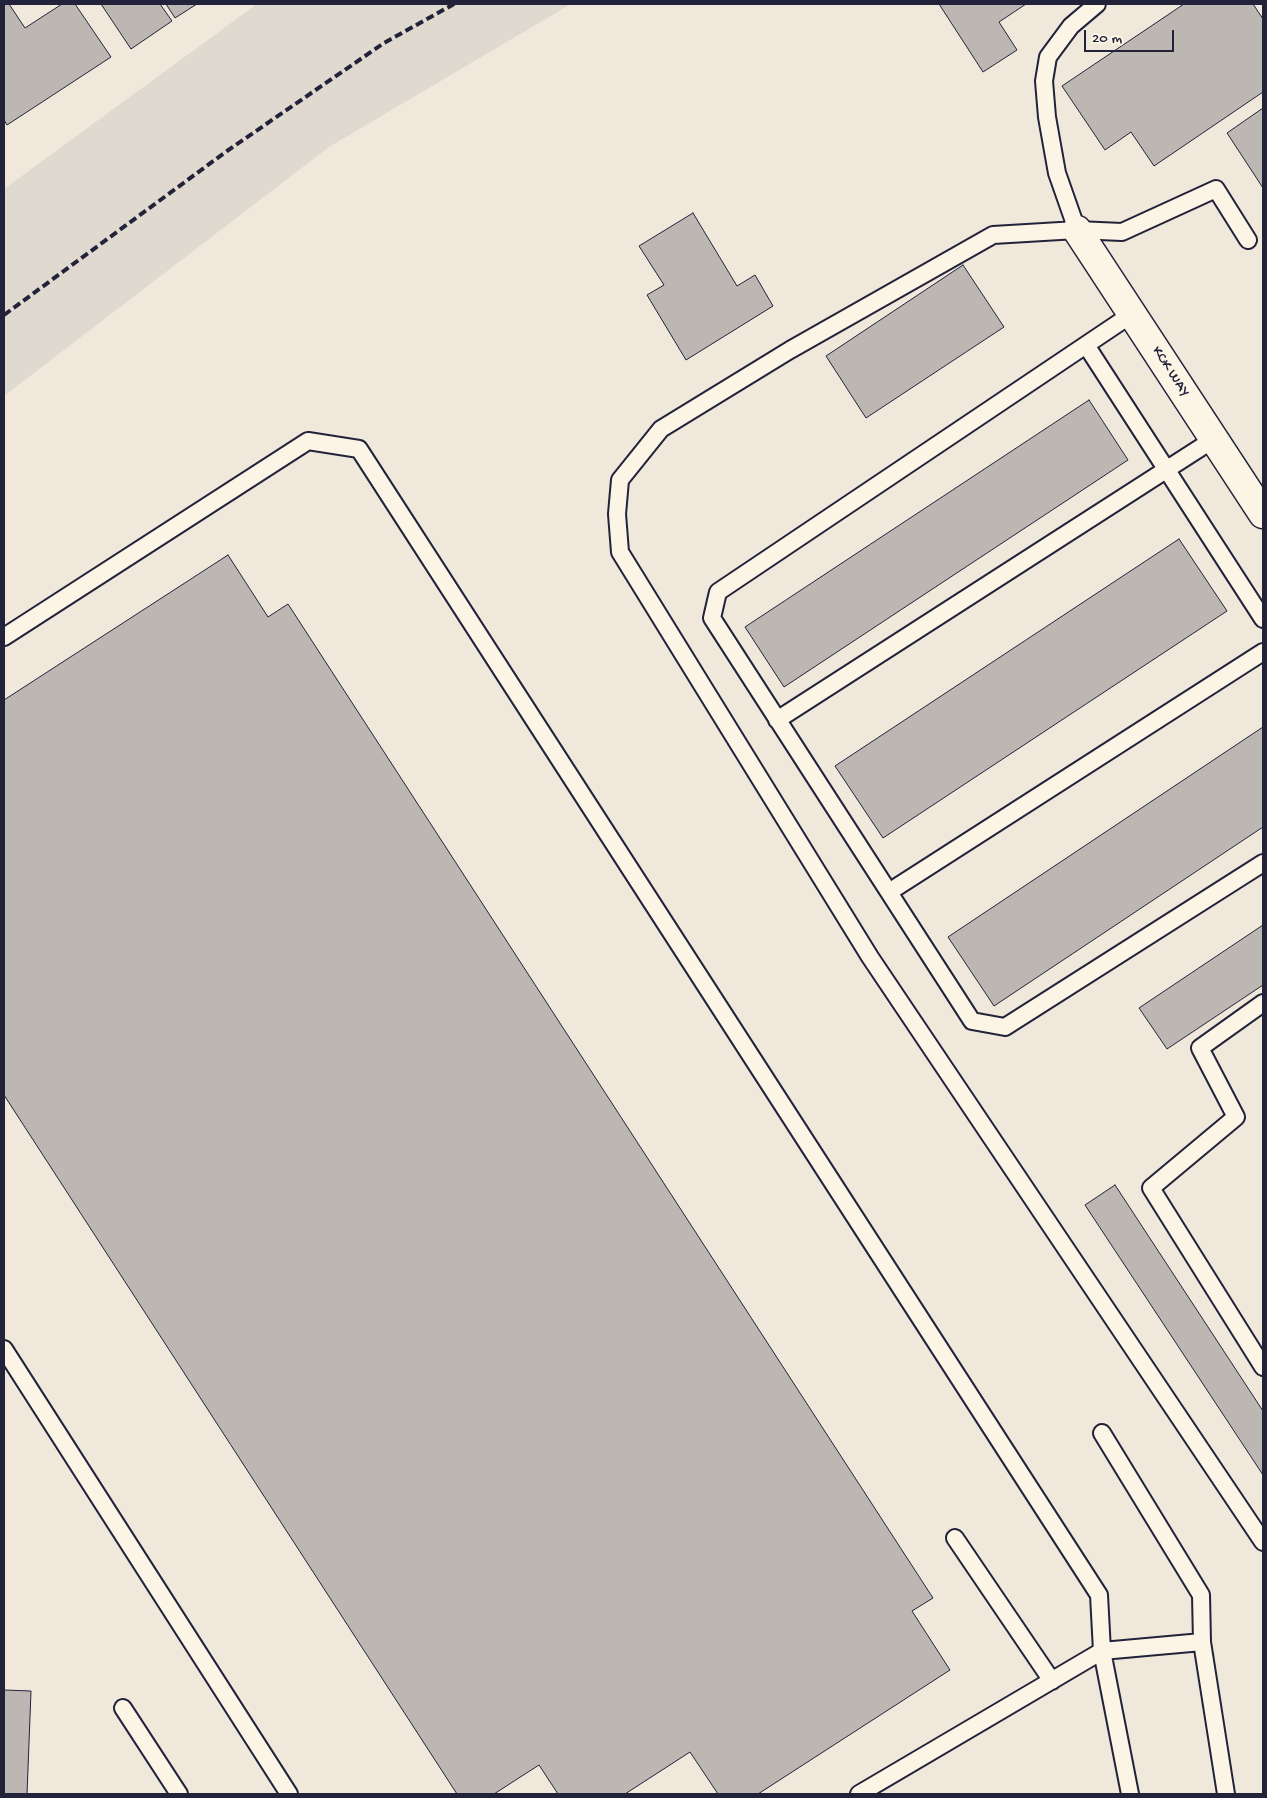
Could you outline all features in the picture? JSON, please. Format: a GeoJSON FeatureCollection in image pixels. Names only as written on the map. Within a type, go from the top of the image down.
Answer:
{"type":"FeatureCollection","features":[{"type":"Feature","properties":{"kind":"street","name":"KCK WAY"},"geometry":{"type":"LineString","coordinates":[[1077,230],[1263,514]]}},
{"type":"Feature","properties":{"kind":"lane"},"geometry":{"type":"LineString","coordinates":[[1077,230],[1057,173],[1047,117],[1044,81],[1048,57],[1071,26],[1097,4]]}},
{"type":"Feature","properties":{"kind":"lane"},"geometry":{"type":"LineString","coordinates":[[1248,240],[1216,189],[1122,232],[1077,230],[993,235],[790,350],[661,429],[620,480],[617,514],[620,552],[870,957],[1263,1542]]}},
{"type":"Feature","properties":{"kind":"lane"},"geometry":{"type":"LineString","coordinates":[[1132,314],[718,592],[712,618],[972,1021],[1005,1027],[1263,863]]}},
{"type":"Feature","properties":{"kind":"lane"},"geometry":{"type":"LineString","coordinates":[[1086,345],[1263,619]]}},
{"type":"Feature","properties":{"kind":"lane"},"geometry":{"type":"LineString","coordinates":[[778,720],[1214,440]]}},
{"type":"Feature","properties":{"kind":"lane"},"geometry":{"type":"LineString","coordinates":[[4,637],[308,441],[359,449],[1100,1595],[1102,1651],[1130,1794]]}},
{"type":"Feature","properties":{"kind":"lane"},"geometry":{"type":"LineString","coordinates":[[889,892],[1263,652]]}},
{"type":"Feature","properties":{"kind":"lane"},"geometry":{"type":"LineString","coordinates":[[1263,1003],[1200,1048],[1236,1117],[1151,1188],[1263,1367]]}},
{"type":"Feature","properties":{"kind":"lane"},"geometry":{"type":"LineString","coordinates":[[4,1349],[289,1794]]}},
{"type":"Feature","properties":{"kind":"lane"},"geometry":{"type":"LineString","coordinates":[[1102,1433],[1201,1595],[1202,1642],[1226,1794]]}},
{"type":"Feature","properties":{"kind":"lane"},"geometry":{"type":"LineString","coordinates":[[955,1538],[1052,1681]]}},
{"type":"Feature","properties":{"kind":"lane"},"geometry":{"type":"LineString","coordinates":[[859,1794],[1102,1651],[1202,1642]]}},
{"type":"Feature","properties":{"kind":"lane"},"geometry":{"type":"LineString","coordinates":[[123,1708],[179,1794]]}},
{"type":"Feature","properties":{"kind":"shaded area"},"geometry":{"type":"Polygon","coordinates":[[[257,4],[571,4],[329,147],[4,396],[4,189],[257,4]]]}},
{"type":"Feature","properties":{"kind":"building"},"geometry":{"type":"Polygon","coordinates":[[[4,4],[9,4],[25,28],[62,4],[75,4],[111,57],[7,125],[4,120],[4,4]]]}},
{"type":"Feature","properties":{"kind":"building"},"geometry":{"type":"Polygon","coordinates":[[[101,4],[160,4],[172,21],[131,49],[101,4]]]}},
{"type":"Feature","properties":{"kind":"building"},"geometry":{"type":"Polygon","coordinates":[[[166,4],[197,4],[175,18],[166,4]]]}},
{"type":"Feature","properties":{"kind":"building"},"geometry":{"type":"Polygon","coordinates":[[[939,4],[1026,4],[999,22],[1017,50],[983,72],[939,4]]]}},
{"type":"Feature","properties":{"kind":"building"},"geometry":{"type":"Polygon","coordinates":[[[1184,4],[1253,4],[1263,19],[1263,92],[1154,166],[1131,132],[1105,150],[1062,86],[1184,4]]]}},
{"type":"Feature","properties":{"kind":"building"},"geometry":{"type":"Polygon","coordinates":[[[1263,108],[1263,188],[1227,133],[1263,108]]]}},
{"type":"Feature","properties":{"kind":"building"},"geometry":{"type":"Polygon","coordinates":[[[693,213],[737,286],[755,275],[773,306],[686,360],[647,295],[664,285],[639,246],[693,213]]]}},
{"type":"Feature","properties":{"kind":"building"},"geometry":{"type":"Polygon","coordinates":[[[963,265],[1004,327],[866,418],[826,356],[963,265]]]}},
{"type":"Feature","properties":{"kind":"building"},"geometry":{"type":"Polygon","coordinates":[[[1089,400],[1128,460],[784,687],[745,627],[1089,400]]]}},
{"type":"Feature","properties":{"kind":"building"},"geometry":{"type":"Polygon","coordinates":[[[1179,539],[1227,611],[883,838],[835,766],[1179,539]]]}},
{"type":"Feature","properties":{"kind":"building"},"geometry":{"type":"Polygon","coordinates":[[[228,555],[268,617],[288,604],[933,1598],[912,1611],[950,1670],[758,1794],[718,1794],[690,1752],[625,1794],[558,1794],[539,1765],[494,1794],[457,1794],[4,1095],[4,700],[228,555]]]}},
{"type":"Feature","properties":{"kind":"building"},"geometry":{"type":"Polygon","coordinates":[[[1263,727],[1263,827],[994,1006],[948,937],[1263,727]]]}},
{"type":"Feature","properties":{"kind":"building"},"geometry":{"type":"Polygon","coordinates":[[[1263,925],[1263,985],[1167,1049],[1139,1008],[1263,925]]]}},
{"type":"Feature","properties":{"kind":"building"},"geometry":{"type":"Polygon","coordinates":[[[1115,1185],[1263,1411],[1263,1475],[1085,1205],[1115,1185]]]}},
{"type":"Feature","properties":{"kind":"building"},"geometry":{"type":"Polygon","coordinates":[[[4,1690],[31,1691],[27,1794],[4,1794],[4,1690]]]}},
{"type":"Feature","properties":{"kind":"railway"},"geometry":{"type":"LineString","coordinates":[[4,315],[227,151],[384,43],[454,4]]}}]}
